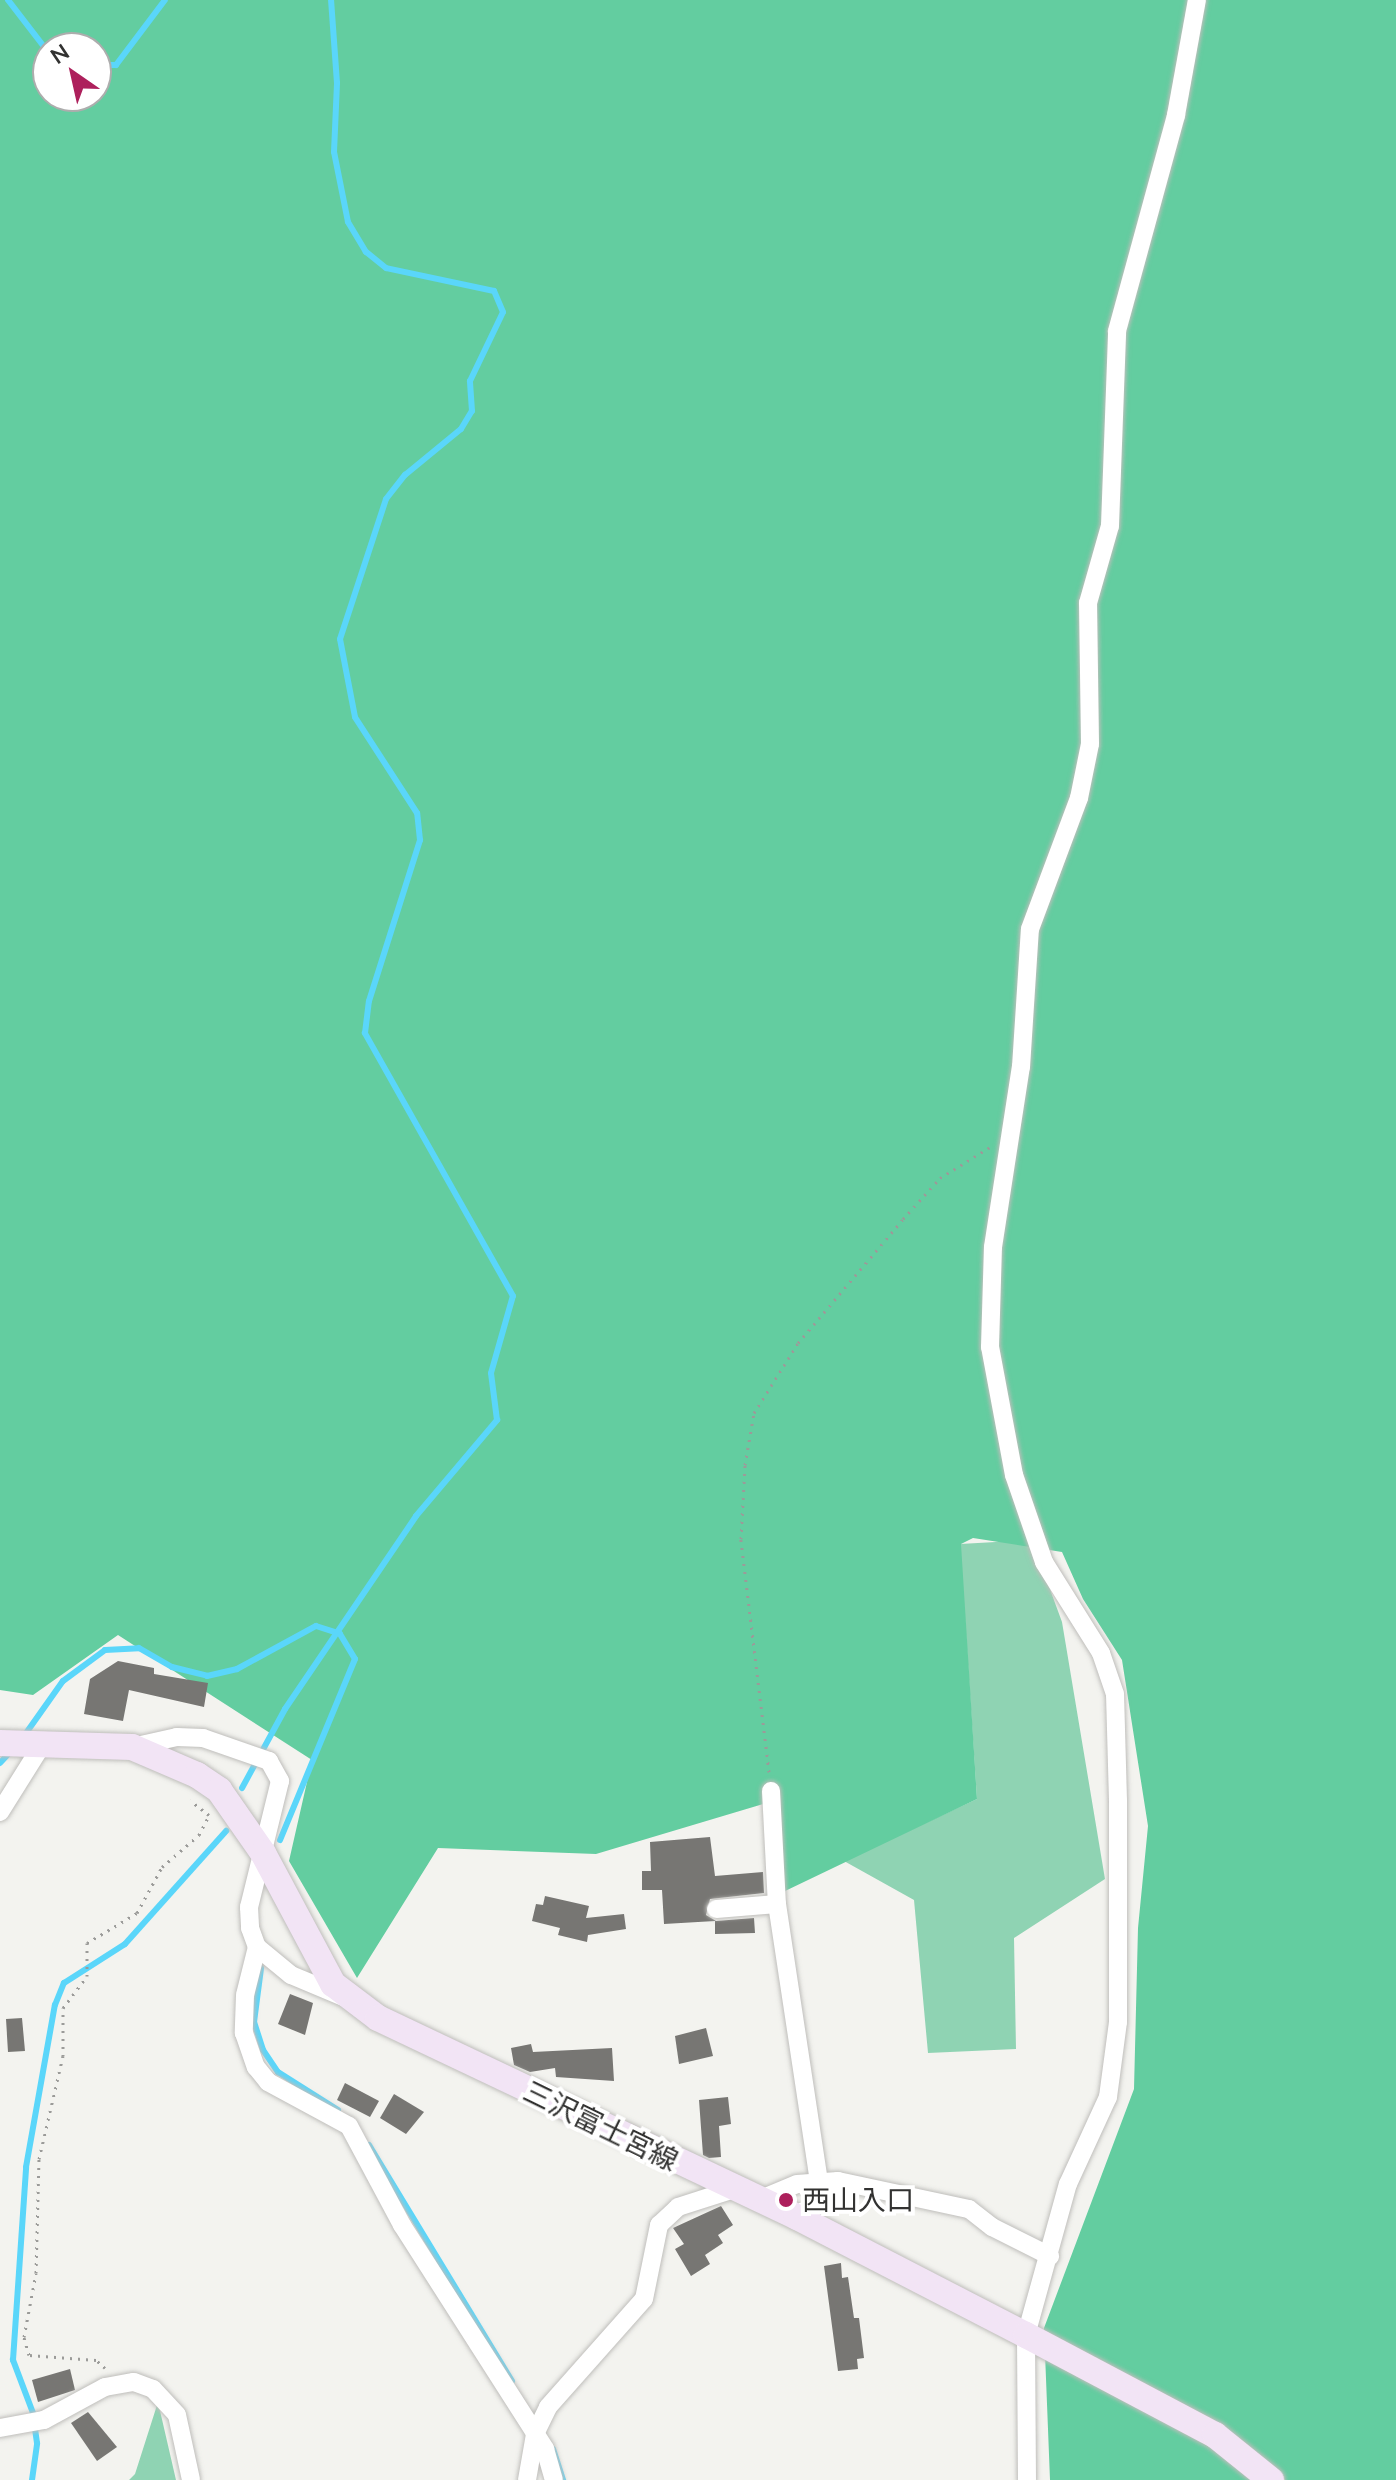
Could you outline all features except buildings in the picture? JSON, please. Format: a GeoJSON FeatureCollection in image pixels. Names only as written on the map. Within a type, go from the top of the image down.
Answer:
{"type":"FeatureCollection","features":[{"type":"Feature","properties":{"kind":"main road","name":"三沢富士宮線"},"geometry":{"type":"LineString","coordinates":[[3,1743],[132,1747],[166,1757],[219,1790],[263,1853],[333,1984],[349,1999],[392,2025],[731,2190],[797,2217],[1026,2335],[1215,2435],[1271,2480]]}},
{"type":"Feature","properties":{"kind":"street"},"geometry":{"type":"LineString","coordinates":[[1027,2480],[1026,2335],[1068,2184],[1108,2097],[1118,2022],[1115,1709],[1101,1653],[1044,1562],[1014,1475],[990,1347],[993,1247],[1021,1067],[1030,929],[1079,798],[1090,744],[1088,603],[1110,526],[1117,331],[1176,115],[1197,0]]}},
{"type":"Feature","properties":{"kind":"street"},"geometry":{"type":"LineString","coordinates":[[132,1747],[177,1737],[246,1751],[269,1761],[280,1781],[249,1907],[257,1947],[245,1995],[244,2033],[256,2067],[268,2082],[349,2126],[402,2225],[535,2434],[554,2480]]}},
{"type":"Feature","properties":{"kind":"street"},"geometry":{"type":"LineString","coordinates":[[0,1812],[37,1744]]}},
{"type":"Feature","properties":{"kind":"street"},"geometry":{"type":"LineString","coordinates":[[771,1791],[777,1904],[819,2183]]}},
{"type":"Feature","properties":{"kind":"street"},"geometry":{"type":"LineString","coordinates":[[716,1909],[777,1904]]}},
{"type":"Feature","properties":{"kind":"street"},"geometry":{"type":"LineString","coordinates":[[257,1947],[301,1981],[349,1999]]}},
{"type":"Feature","properties":{"kind":"street"},"geometry":{"type":"LineString","coordinates":[[756,2201],[797,2184],[838,2181],[969,2209],[992,2227],[1050,2256]]}},
{"type":"Feature","properties":{"kind":"street"},"geometry":{"type":"LineString","coordinates":[[527,2480],[535,2434],[548,2407],[644,2299],[659,2225],[678,2207],[731,2190]]}},
{"type":"Feature","properties":{"kind":"street"},"geometry":{"type":"LineString","coordinates":[[3,2426],[44,2420],[105,2387],[134,2382],[166,2399],[177,2415],[191,2480]]}},
{"type":"Feature","properties":{"kind":"path"},"geometry":{"type":"LineString","coordinates":[[771,1791],[741,1539],[745,1465],[754,1413],[798,1343],[940,1178],[1008,1135]]}},
{"type":"Feature","properties":{"kind":"path"},"geometry":{"type":"LineString","coordinates":[[105,2387],[108,2371],[96,2360],[29,2355],[24,2337],[36,2273],[39,2159],[63,2056],[63,2008],[87,1976],[87,1943],[137,1913],[162,1867],[199,1835],[209,1815],[179,1791]]}},
{"type":"Feature","properties":{"kind":"green space"},"geometry":{"type":"Polygon","coordinates":[[[0,0],[1396,0],[1396,2480],[1050,2480],[1044,2328],[1134,2089],[1138,1928],[1148,1826],[1122,1660],[1083,1599],[1062,1552],[973,1538],[961,1544],[977,1799],[783,1892],[780,1799],[596,1854],[438,1848],[357,1978],[289,1861],[312,1760],[118,1635],[33,1695],[0,1690],[0,0]]]}},
{"type":"Feature","properties":{"kind":"green space"},"geometry":{"type":"Polygon","coordinates":[[[1032,1540],[1062,1622],[1105,1879],[1014,1938],[1016,2049],[928,2053],[914,1900],[844,1861],[977,1799],[960,1544],[1032,1540]]]}},
{"type":"Feature","properties":{"kind":"green space"},"geometry":{"type":"Polygon","coordinates":[[[158,2402],[176,2480],[129,2480],[135,2474],[158,2402]]]}},
{"type":"Feature","properties":{"kind":"waterway"},"geometry":{"type":"LineString","coordinates":[[8,0],[33,32]]}},
{"type":"Feature","properties":{"kind":"waterway"},"geometry":{"type":"LineString","coordinates":[[112,65],[116,65],[165,0]]}},
{"type":"Feature","properties":{"kind":"waterway"},"geometry":{"type":"LineString","coordinates":[[242,1788],[285,1709],[416,1516],[497,1420],[491,1373],[513,1296],[365,1033],[369,1001],[420,840],[417,813],[355,717],[340,639],[386,499],[405,475],[461,429],[472,411],[470,381],[503,312],[494,291],[386,268],[366,252],[348,222],[334,152],[337,83],[331,0]]}},
{"type":"Feature","properties":{"kind":"waterway"},"geometry":{"type":"LineString","coordinates":[[24,1736],[63,1681],[105,1650],[139,1648],[172,1667],[207,1676],[237,1669],[316,1626],[340,1634],[355,1659],[280,1840]]}},
{"type":"Feature","properties":{"kind":"waterway"},"geometry":{"type":"LineString","coordinates":[[0,1763],[11,1751]]}},
{"type":"Feature","properties":{"kind":"waterway"},"geometry":{"type":"LineString","coordinates":[[32,2480],[37,2443],[33,2413],[13,2360],[26,2167],[55,2005],[64,1983],[125,1944],[226,1831]]}},
{"type":"Feature","properties":{"kind":"waterway"},"geometry":{"type":"LineString","coordinates":[[261,1968],[254,2022],[263,2050],[278,2072],[338,2110]]}},
{"type":"Feature","properties":{"kind":"waterway"},"geometry":{"type":"LineString","coordinates":[[369,2145],[512,2381]]}},
{"type":"Feature","properties":{"kind":"waterway"},"geometry":{"type":"LineString","coordinates":[[553,2449],[563,2480]]}},
{"type":"Feature","properties":{"kind":"place","name":"西山入口"},"geometry":{"type":"Point","coordinates":[786,2200]}}]}
